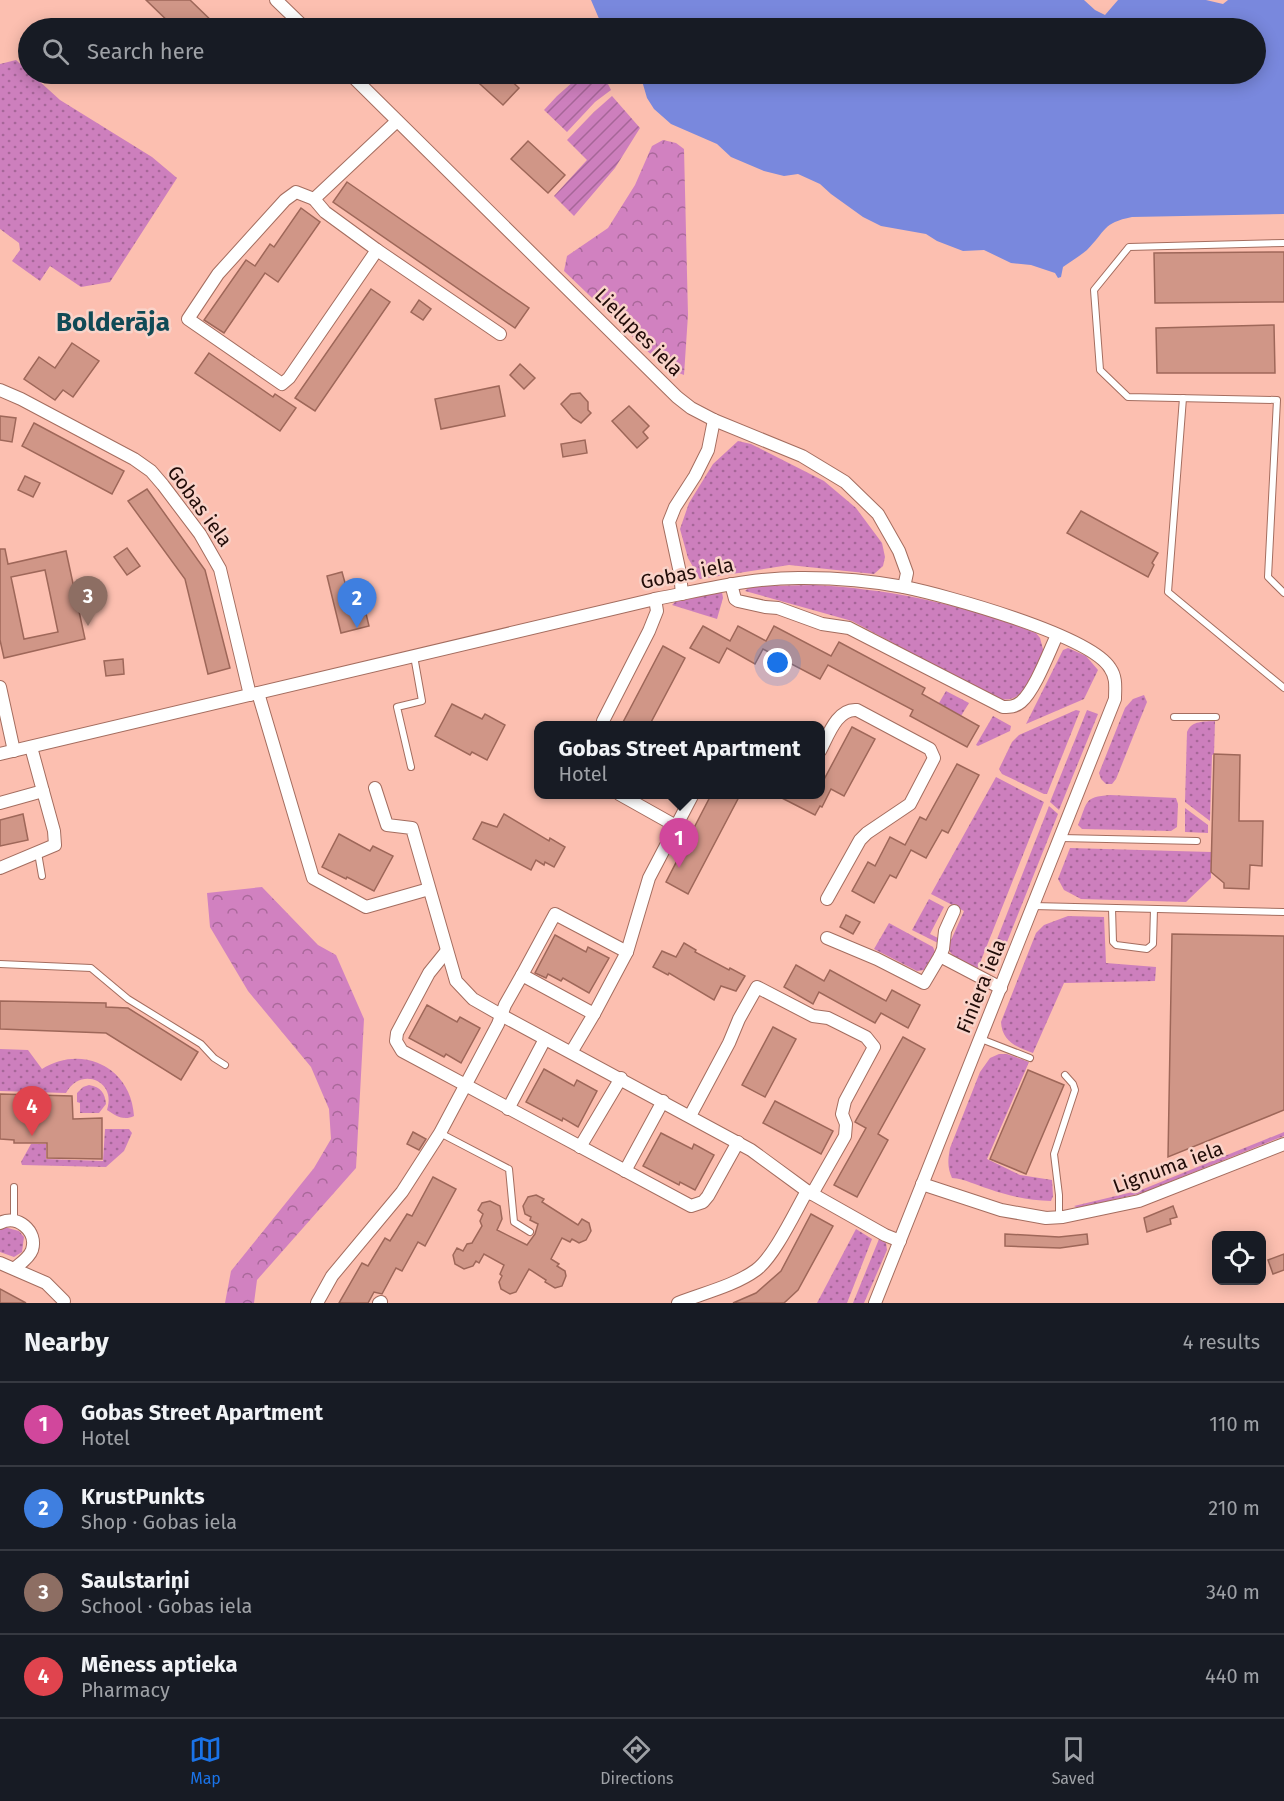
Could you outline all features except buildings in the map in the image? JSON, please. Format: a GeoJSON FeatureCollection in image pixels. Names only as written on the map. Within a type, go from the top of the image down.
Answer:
{"type":"FeatureCollection","features":[{"type":"Feature","properties":{"kind":"street"},"geometry":{"type":"LineString","coordinates":[[276,0],[295,18]]}},
{"type":"Feature","properties":{"kind":"street","name":"Lielupes iela"},"geometry":{"type":"LineString","coordinates":[[360,84],[677,397],[691,408],[714,420],[802,456],[844,482],[860,495],[878,514],[899,551],[907,573],[904,587]]}},
{"type":"Feature","properties":{"kind":"street"},"geometry":{"type":"LineString","coordinates":[[314,198],[397,121]]}},
{"type":"Feature","properties":{"kind":"street"},"geometry":{"type":"LineString","coordinates":[[378,250],[289,378],[282,384],[188,319],[218,274],[285,200],[296,192],[314,198],[325,212],[500,334]]}},
{"type":"Feature","properties":{"kind":"street","name":"Gobas iela"},"geometry":{"type":"LineString","coordinates":[[0,390],[134,459],[151,471],[163,485],[200,534],[220,569],[254,694]]}},
{"type":"Feature","properties":{"kind":"street"},"geometry":{"type":"LineString","coordinates":[[682,594],[669,522],[675,507],[708,450],[714,420]]}},
{"type":"Feature","properties":{"kind":"street","name":"Gobas iela"},"geometry":{"type":"LineString","coordinates":[[0,754],[655,599],[751,580],[804,578],[904,587],[968,603],[1077,644],[1099,657],[1111,669],[1116,681]]}},
{"type":"Feature","properties":{"kind":"street"},"geometry":{"type":"LineString","coordinates":[[731,584],[735,598],[742,603],[778,608],[822,624],[849,628],[1003,707],[1019,704],[1028,694],[1057,635]]}},
{"type":"Feature","properties":{"kind":"street"},"geometry":{"type":"LineString","coordinates":[[603,721],[649,631],[657,611],[655,599]]}},
{"type":"Feature","properties":{"kind":"street","name":"Finiera iela"},"geometry":{"type":"LineString","coordinates":[[875,1303],[1109,716],[1115,699],[1116,681]]}},
{"type":"Feature","properties":{"kind":"street"},"geometry":{"type":"LineString","coordinates":[[0,687],[15,751]]}},
{"type":"Feature","properties":{"kind":"street"},"geometry":{"type":"LineString","coordinates":[[254,694],[313,878],[366,907],[429,890]]}},
{"type":"Feature","properties":{"kind":"street"},"geometry":{"type":"LineString","coordinates":[[825,742],[843,712],[857,710],[930,749],[934,758],[910,804],[860,840],[827,899]]}},
{"type":"Feature","properties":{"kind":"street"},"geometry":{"type":"LineString","coordinates":[[0,868],[55,845],[54,831],[31,747]]}},
{"type":"Feature","properties":{"kind":"street"},"geometry":{"type":"LineString","coordinates":[[375,788],[387,825],[412,828],[446,952],[456,981],[464,991],[501,1015],[738,1142],[810,1193],[900,1241]]}},
{"type":"Feature","properties":{"kind":"street"},"geometry":{"type":"LineString","coordinates":[[0,803],[43,791]]}},
{"type":"Feature","properties":{"kind":"street"},"geometry":{"type":"LineString","coordinates":[[626,799],[676,826]]}},
{"type":"Feature","properties":{"kind":"street"},"geometry":{"type":"LineString","coordinates":[[572,1052],[627,952],[649,878],[691,799]]}},
{"type":"Feature","properties":{"kind":"street"},"geometry":{"type":"LineString","coordinates":[[827,938],[877,958],[924,983],[943,949],[945,931],[954,910]]}},
{"type":"Feature","properties":{"kind":"street"},"geometry":{"type":"LineString","coordinates":[[317,1303],[332,1276],[402,1192],[440,1133],[555,914],[627,952]]}},
{"type":"Feature","properties":{"kind":"street"},"geometry":{"type":"LineString","coordinates":[[446,952],[429,973],[397,1033],[396,1041],[402,1051],[686,1204],[698,1205],[708,1196],[738,1142]]}},
{"type":"Feature","properties":{"kind":"street"},"geometry":{"type":"LineString","coordinates":[[940,956],[1002,988]]}},
{"type":"Feature","properties":{"kind":"street"},"geometry":{"type":"LineString","coordinates":[[522,975],[594,1014]]}},
{"type":"Feature","properties":{"kind":"street"},"geometry":{"type":"LineString","coordinates":[[678,1303],[741,1279],[758,1269],[769,1256],[845,1136],[846,1124],[842,1114],[845,1101],[874,1047],[866,1037],[828,1018],[813,1016],[757,987],[690,1116]]}},
{"type":"Feature","properties":{"kind":"street"},"geometry":{"type":"LineString","coordinates":[[508,1109],[545,1039]]}},
{"type":"Feature","properties":{"kind":"street"},"geometry":{"type":"LineString","coordinates":[[580,1147],[621,1078]]}},
{"type":"Feature","properties":{"kind":"street"},"geometry":{"type":"LineString","coordinates":[[625,1171],[663,1101]]}},
{"type":"Feature","properties":{"kind":"street","name":"Lignuma iela"},"geometry":{"type":"LineString","coordinates":[[922,1184],[1001,1210],[1059,1218],[1139,1201],[1284,1144]]}},
{"type":"Feature","properties":{"kind":"street"},"geometry":{"type":"LineString","coordinates":[[0,1223],[5,1220],[14,1220],[29,1229],[33,1239],[32,1249],[28,1256],[15,1268]]}},
{"type":"Feature","properties":{"kind":"street"},"geometry":{"type":"LineString","coordinates":[[0,1263],[46,1282],[63,1301]]}},
{"type":"Feature","properties":{"kind":"lane"},"geometry":{"type":"LineString","coordinates":[[1284,243],[1129,247],[1094,290],[1100,370],[1128,397],[1276,400],[1268,577],[1284,593]]}},
{"type":"Feature","properties":{"kind":"lane"},"geometry":{"type":"LineString","coordinates":[[1183,398],[1168,592],[1284,688]]}},
{"type":"Feature","properties":{"kind":"lane"},"geometry":{"type":"LineString","coordinates":[[411,767],[397,707],[422,701],[414,656]]}},
{"type":"Feature","properties":{"kind":"lane"},"geometry":{"type":"LineString","coordinates":[[1174,717],[1215,717]]}},
{"type":"Feature","properties":{"kind":"lane"},"geometry":{"type":"LineString","coordinates":[[1060,838],[1197,841]]}},
{"type":"Feature","properties":{"kind":"lane"},"geometry":{"type":"LineString","coordinates":[[38,853],[42,876]]}},
{"type":"Feature","properties":{"kind":"lane"},"geometry":{"type":"LineString","coordinates":[[1034,906],[1284,912]]}},
{"type":"Feature","properties":{"kind":"lane"},"geometry":{"type":"LineString","coordinates":[[1112,908],[1113,942],[1116,945],[1147,948],[1153,944],[1154,909]]}},
{"type":"Feature","properties":{"kind":"lane"},"geometry":{"type":"LineString","coordinates":[[0,964],[91,968],[128,999],[201,1044],[214,1058],[225,1065]]}},
{"type":"Feature","properties":{"kind":"lane"},"geometry":{"type":"LineString","coordinates":[[981,1039],[1030,1059]]}},
{"type":"Feature","properties":{"kind":"lane"},"geometry":{"type":"LineString","coordinates":[[1059,1218],[1054,1154],[1075,1090],[1065,1075]]}},
{"type":"Feature","properties":{"kind":"lane"},"geometry":{"type":"LineString","coordinates":[[440,1133],[509,1169],[514,1222],[530,1232]]}},
{"type":"Feature","properties":{"kind":"lane"},"geometry":{"type":"LineString","coordinates":[[14,1187],[14,1220]]}},
{"type":"Feature","properties":{"kind":"shaded area"},"geometry":{"type":"Polygon","coordinates":[[[16,60],[18,62],[18,84],[42,84],[60,100],[152,157],[177,178],[110,282],[81,287],[50,266],[40,281],[12,261],[20,250],[19,243],[0,229],[0,64],[16,60]]]}},
{"type":"Feature","properties":{"kind":"shaded area"},"geometry":{"type":"Polygon","coordinates":[[[571,84],[608,84],[611,90],[595,102],[567,132],[544,110],[571,84]]]}},
{"type":"Feature","properties":{"kind":"shaded area"},"geometry":{"type":"Polygon","coordinates":[[[612,96],[640,128],[615,168],[574,216],[554,196],[587,160],[567,140],[612,96]]]}},
{"type":"Feature","properties":{"kind":"shaded area"},"geometry":{"type":"Polygon","coordinates":[[[738,441],[751,444],[824,481],[856,508],[882,543],[885,557],[883,566],[874,574],[789,565],[700,579],[688,558],[680,529],[689,503],[713,464],[738,441]]]}},
{"type":"Feature","properties":{"kind":"shaded area"},"geometry":{"type":"Polygon","coordinates":[[[815,585],[871,590],[927,600],[982,614],[1036,633],[1040,638],[1044,653],[1032,679],[1021,693],[1005,700],[995,698],[852,621],[745,591],[755,586],[815,585]]]}},
{"type":"Feature","properties":{"kind":"shaded area"},"geometry":{"type":"Polygon","coordinates":[[[722,592],[723,598],[717,619],[672,605],[675,602],[722,592]]]}},
{"type":"Feature","properties":{"kind":"shaded area"},"geometry":{"type":"Polygon","coordinates":[[[1068,648],[1086,656],[1098,670],[1084,699],[1026,724],[1063,650],[1068,648]]]}},
{"type":"Feature","properties":{"kind":"shaded area"},"geometry":{"type":"Polygon","coordinates":[[[946,691],[969,703],[961,716],[939,703],[946,691]]]}},
{"type":"Feature","properties":{"kind":"shaded area"},"geometry":{"type":"Polygon","coordinates":[[[1144,695],[1147,702],[1116,779],[1112,784],[1106,784],[1099,773],[1125,708],[1133,699],[1144,695]]]}},
{"type":"Feature","properties":{"kind":"shaded area"},"geometry":{"type":"Polygon","coordinates":[[[1076,710],[1080,711],[1047,794],[1002,774],[999,769],[1012,742],[1019,735],[1076,710]]]}},
{"type":"Feature","properties":{"kind":"shaded area"},"geometry":{"type":"Polygon","coordinates":[[[1087,710],[1098,714],[1059,810],[1050,802],[1087,710]]]}},
{"type":"Feature","properties":{"kind":"shaded area"},"geometry":{"type":"Polygon","coordinates":[[[993,716],[1011,726],[1010,731],[976,745],[993,716]]]}},
{"type":"Feature","properties":{"kind":"shaded area"},"geometry":{"type":"Polygon","coordinates":[[[1215,721],[1210,821],[1185,802],[1187,732],[1192,725],[1215,721]]]}},
{"type":"Feature","properties":{"kind":"shaded area"},"geometry":{"type":"Polygon","coordinates":[[[996,777],[1044,802],[978,968],[956,958],[948,947],[964,911],[931,894],[996,777]]]}},
{"type":"Feature","properties":{"kind":"shaded area"},"geometry":{"type":"Polygon","coordinates":[[[1110,795],[1176,798],[1177,827],[1171,831],[1082,829],[1078,825],[1088,802],[1095,797],[1110,795]]]}},
{"type":"Feature","properties":{"kind":"shaded area"},"geometry":{"type":"Polygon","coordinates":[[[1049,806],[1058,814],[999,962],[996,967],[985,970],[1049,806]]]}},
{"type":"Feature","properties":{"kind":"shaded area"},"geometry":{"type":"Polygon","coordinates":[[[1185,808],[1208,825],[1208,833],[1185,832],[1185,808]]]}},
{"type":"Feature","properties":{"kind":"shaded area"},"geometry":{"type":"Polygon","coordinates":[[[1070,848],[1211,852],[1211,878],[1186,902],[1081,899],[1064,890],[1058,879],[1070,848]]]}},
{"type":"Feature","properties":{"kind":"shaded area"},"geometry":{"type":"Polygon","coordinates":[[[929,899],[944,907],[930,934],[940,939],[938,943],[912,930],[929,899]]]}},
{"type":"Feature","properties":{"kind":"shaded area"},"geometry":{"type":"Polygon","coordinates":[[[1068,916],[1104,917],[1106,963],[1156,967],[1155,981],[1064,983],[1033,1053],[1007,1039],[1001,1022],[1036,933],[1044,925],[1068,916]]]}},
{"type":"Feature","properties":{"kind":"shaded area"},"geometry":{"type":"Polygon","coordinates":[[[889,923],[933,947],[935,952],[924,970],[917,971],[874,949],[889,923]]]}},
{"type":"Feature","properties":{"kind":"shaded area"},"geometry":{"type":"Polygon","coordinates":[[[0,1049],[28,1050],[42,1069],[57,1062],[73,1059],[88,1060],[102,1065],[124,1084],[131,1099],[134,1116],[123,1118],[107,1110],[109,1100],[107,1091],[96,1080],[80,1080],[66,1093],[0,1091],[0,1049]]]}},
{"type":"Feature","properties":{"kind":"shaded area"},"geometry":{"type":"Polygon","coordinates":[[[999,1054],[1007,1054],[1029,1062],[987,1159],[1020,1175],[1052,1180],[1051,1201],[1004,1194],[952,1178],[950,1174],[948,1163],[950,1148],[980,1072],[990,1058],[999,1054]]]}},
{"type":"Feature","properties":{"kind":"shaded area"},"geometry":{"type":"Polygon","coordinates":[[[89,1085],[102,1091],[105,1097],[106,1104],[99,1113],[80,1113],[77,1093],[89,1085]]]}},
{"type":"Feature","properties":{"kind":"shaded area"},"geometry":{"type":"Polygon","coordinates":[[[105,1129],[129,1129],[132,1133],[124,1151],[106,1167],[22,1165],[21,1162],[31,1144],[46,1144],[46,1159],[103,1161],[105,1129]]]}},
{"type":"Feature","properties":{"kind":"shaded area"},"geometry":{"type":"Polygon","coordinates":[[[1284,1132],[1284,1136],[1142,1193],[1078,1208],[1074,1206],[1141,1190],[1284,1132]]]}},
{"type":"Feature","properties":{"kind":"shaded area"},"geometry":{"type":"Polygon","coordinates":[[[4,1227],[19,1231],[24,1237],[22,1252],[14,1257],[0,1252],[0,1230],[4,1227]]]}},
{"type":"Feature","properties":{"kind":"shaded area"},"geometry":{"type":"Polygon","coordinates":[[[856,1229],[872,1239],[847,1303],[817,1303],[856,1229]]]}},
{"type":"Feature","properties":{"kind":"shaded area"},"geometry":{"type":"Polygon","coordinates":[[[879,1239],[886,1243],[887,1250],[864,1303],[853,1303],[879,1239]]]}},
{"type":"Feature","properties":{"kind":"green space"},"geometry":{"type":"Polygon","coordinates":[[[663,140],[676,143],[684,149],[688,315],[684,375],[664,367],[564,271],[567,256],[608,228],[635,185],[652,146],[663,140]]]}},
{"type":"Feature","properties":{"kind":"green space"},"geometry":{"type":"Polygon","coordinates":[[[262,887],[318,945],[336,955],[364,1019],[356,1168],[257,1280],[254,1303],[225,1303],[231,1271],[314,1168],[331,1139],[329,1109],[311,1067],[248,991],[210,927],[207,893],[262,887]]]}},
{"type":"Feature","properties":{"kind":"water"},"geometry":{"type":"Polygon","coordinates":[[[591,0],[1084,0],[1105,15],[1118,0],[1206,0],[1223,4],[1228,0],[1284,0],[1284,214],[1122,219],[1105,229],[1087,250],[1063,267],[1061,277],[1058,278],[1055,273],[1031,265],[1011,263],[984,250],[963,251],[926,234],[881,226],[863,217],[820,184],[798,174],[784,176],[764,171],[731,157],[717,144],[671,124],[654,109],[647,98],[643,84],[1266,84],[1266,18],[599,18],[591,0]]]}},
{"type":"Feature","properties":{"kind":"place","name":"Saulstariņi"},"geometry":{"type":"Point","coordinates":[88,626]}},
{"type":"Feature","properties":{"kind":"place","name":"KrustPunkts"},"geometry":{"type":"Point","coordinates":[357,628]}},
{"type":"Feature","properties":{"kind":"place","name":"Gobas Street Apartment"},"geometry":{"type":"Point","coordinates":[679,868]}},
{"type":"Feature","properties":{"kind":"place","name":"Mēness aptieka"},"geometry":{"type":"Point","coordinates":[32,1136]}},
{"type":"Feature","properties":{"kind":"district","name":"Bolderāja"},"geometry":{"type":"Point","coordinates":[113,322]}}]}
